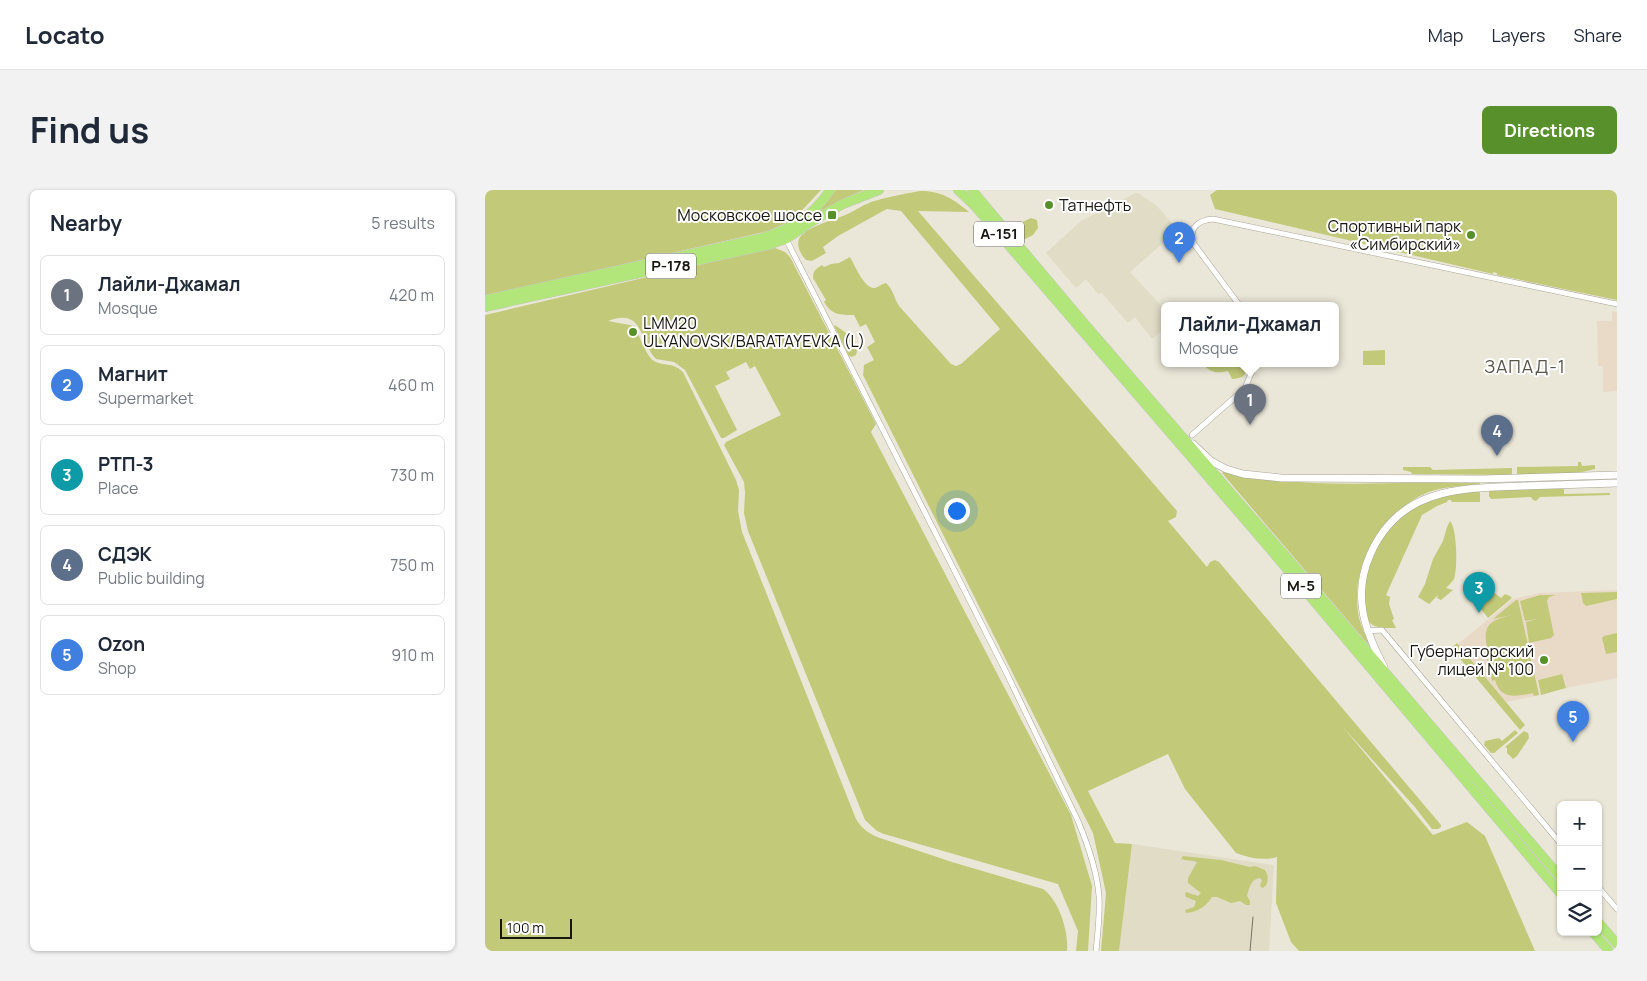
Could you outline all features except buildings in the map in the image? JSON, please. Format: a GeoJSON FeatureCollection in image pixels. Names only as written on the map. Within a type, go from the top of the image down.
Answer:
{"type":"FeatureCollection","features":[{"type":"Feature","properties":{"kind":"highway","name":"Р-178"},"geometry":{"type":"LineString","coordinates":[[485,300],[778,233],[799,222],[814,210],[830,190]]}},
{"type":"Feature","properties":{"kind":"highway","name":"Р-178"},"geometry":{"type":"LineString","coordinates":[[485,306],[768,245],[786,238],[830,211],[879,190]]}},
{"type":"Feature","properties":{"kind":"highway","name":"А-151"},"geometry":{"type":"LineString","coordinates":[[958,190],[974,205],[1039,280]]}},
{"type":"Feature","properties":{"kind":"highway","name":"А-151"},"geometry":{"type":"LineString","coordinates":[[972,190],[1000,225]]}},
{"type":"Feature","properties":{"kind":"highway","name":"М-5"},"geometry":{"type":"LineString","coordinates":[[1000,225],[1081,324],[1558,891]]}},
{"type":"Feature","properties":{"kind":"highway","name":"М-5"},"geometry":{"type":"LineString","coordinates":[[1039,280],[1161,412],[1557,873]]}},
{"type":"Feature","properties":{"kind":"highway"},"geometry":{"type":"LineString","coordinates":[[1602,927],[1617,944]]}},
{"type":"Feature","properties":{"kind":"highway"},"geometry":{"type":"LineString","coordinates":[[1596,936],[1609,951]]}},
{"type":"Feature","properties":{"kind":"street"},"geometry":{"type":"LineString","coordinates":[[1237,302],[1194,244],[1191,236],[1194,226],[1202,220],[1213,219],[1233,223],[1617,304]]}},
{"type":"Feature","properties":{"kind":"street"},"geometry":{"type":"LineString","coordinates":[[786,238],[1006,672],[1089,846],[1097,881],[1099,911],[1096,951]]}},
{"type":"Feature","properties":{"kind":"street"},"geometry":{"type":"LineString","coordinates":[[1192,435],[1245,388],[1254,367]]}},
{"type":"Feature","properties":{"kind":"street"},"geometry":{"type":"LineString","coordinates":[[1161,412],[1211,460],[1226,469],[1243,474],[1303,479],[1593,480],[1617,483]]}},
{"type":"Feature","properties":{"kind":"street"},"geometry":{"type":"LineString","coordinates":[[1390,679],[1367,631],[1361,597],[1364,572],[1373,548],[1388,526],[1397,517],[1430,497],[1453,490],[1593,480],[1617,475]]}},
{"type":"Feature","properties":{"kind":"street"},"geometry":{"type":"LineString","coordinates":[[1483,479],[1483,487]]}},
{"type":"Feature","properties":{"kind":"street"},"geometry":{"type":"LineString","coordinates":[[1367,631],[1382,630],[1557,839]]}},
{"type":"Feature","properties":{"kind":"street"},"geometry":{"type":"LineString","coordinates":[[1601,891],[1617,909]]}},
{"type":"Feature","properties":{"kind":"shaded area"},"geometry":{"type":"Polygon","coordinates":[[[1138,193],[1157,206],[1178,230],[1130,272],[1161,306],[1161,331],[1152,339],[1135,317],[1128,323],[1102,293],[1098,294],[1086,279],[1076,288],[1046,253],[1081,221],[1138,193]]]}},
{"type":"Feature","properties":{"kind":"shaded area"},"geometry":{"type":"Polygon","coordinates":[[[1612,311],[1617,312],[1617,391],[1603,392],[1603,366],[1598,366],[1597,321],[1612,321],[1612,311]]]}},
{"type":"Feature","properties":{"kind":"shaded area","name":"Губернаторский лицей № 100"},"geometry":{"type":"Polygon","coordinates":[[[1617,590],[1617,678],[1561,689],[1558,675],[1537,680],[1540,695],[1506,702],[1458,644],[1513,599],[1540,593],[1617,590]]]}},
{"type":"Feature","properties":{"kind":"shaded area"},"geometry":{"type":"Polygon","coordinates":[[[1132,844],[1274,865],[1269,951],[1119,951],[1132,844]]]}},
{"type":"Feature","properties":{"kind":"green space"},"geometry":{"type":"Polygon","coordinates":[[[485,190],[821,190],[793,220],[768,231],[485,296],[485,190]]]}},
{"type":"Feature","properties":{"kind":"green space"},"geometry":{"type":"Polygon","coordinates":[[[836,190],[864,190],[815,214],[836,190]]]}},
{"type":"Feature","properties":{"kind":"green space","name":"Спортивный парк «Симбирский»"},"geometry":{"type":"Polygon","coordinates":[[[1217,190],[1617,190],[1617,300],[1497,275],[1497,273],[1493,272],[1493,274],[1215,209],[1210,195],[1217,190]]]}},
{"type":"Feature","properties":{"kind":"green space"},"geometry":{"type":"Polygon","coordinates":[[[920,191],[941,194],[958,203],[969,212],[918,211],[1177,511],[1176,517],[1168,521],[1207,567],[1210,562],[1215,560],[1219,562],[1441,825],[1438,829],[1432,829],[1414,806],[1342,726],[1433,835],[1467,822],[1485,836],[1535,951],[1299,951],[1291,942],[1276,903],[1277,857],[1267,859],[1236,853],[1185,789],[1168,754],[1088,791],[1115,843],[1132,844],[1119,951],[1101,951],[1106,893],[1093,833],[863,375],[864,365],[874,360],[867,347],[875,342],[866,324],[860,327],[854,315],[845,315],[830,310],[824,302],[826,300],[813,278],[814,271],[822,265],[824,267],[839,263],[850,257],[860,276],[871,288],[886,283],[888,285],[899,306],[951,364],[956,366],[961,364],[1000,329],[901,211],[887,209],[838,236],[823,247],[826,253],[812,261],[806,260],[799,247],[799,239],[806,231],[871,202],[920,191]]]}},
{"type":"Feature","properties":{"kind":"green space"},"geometry":{"type":"Polygon","coordinates":[[[1031,218],[1037,220],[1038,228],[1033,235],[1023,240],[1013,228],[1031,218]]]}},
{"type":"Feature","properties":{"kind":"green space"},"geometry":{"type":"Polygon","coordinates":[[[775,248],[785,252],[790,257],[876,424],[871,432],[1071,815],[1092,886],[1088,951],[1076,951],[1078,931],[1058,884],[884,834],[877,831],[865,820],[748,531],[744,513],[744,482],[724,445],[726,442],[781,415],[755,366],[750,369],[746,362],[726,372],[730,379],[715,386],[737,430],[721,438],[685,370],[674,362],[656,359],[635,322],[628,318],[620,318],[608,321],[635,326],[651,359],[658,363],[675,366],[683,372],[736,480],[739,490],[738,511],[742,532],[858,823],[866,831],[880,838],[1043,889],[1054,901],[1062,917],[1065,926],[1067,951],[485,951],[485,315],[775,248]]]}},
{"type":"Feature","properties":{"kind":"green space"},"geometry":{"type":"Polygon","coordinates":[[[835,325],[849,335],[857,351],[856,355],[849,356],[835,325]]]}},
{"type":"Feature","properties":{"kind":"green space"},"geometry":{"type":"Polygon","coordinates":[[[1385,350],[1385,365],[1363,365],[1363,351],[1385,350]]]}},
{"type":"Feature","properties":{"kind":"green space"},"geometry":{"type":"Polygon","coordinates":[[[1206,367],[1248,367],[1244,375],[1232,379],[1228,371],[1218,372],[1209,370],[1206,367]]]}},
{"type":"Feature","properties":{"kind":"green space"},"geometry":{"type":"Polygon","coordinates":[[[1578,462],[1581,462],[1582,466],[1595,465],[1595,469],[1578,473],[1517,475],[1517,467],[1578,466],[1578,462]]]}},
{"type":"Feature","properties":{"kind":"green space"},"geometry":{"type":"Polygon","coordinates":[[[1403,467],[1430,467],[1433,470],[1512,468],[1512,475],[1412,474],[1403,470],[1403,467]]]}},
{"type":"Feature","properties":{"kind":"green space"},"geometry":{"type":"Polygon","coordinates":[[[1223,472],[1257,479],[1314,483],[1376,484],[1480,481],[1480,485],[1449,487],[1434,490],[1420,496],[1391,518],[1370,547],[1358,582],[1357,600],[1360,622],[1372,649],[1223,472]]]}},
{"type":"Feature","properties":{"kind":"green space"},"geometry":{"type":"Polygon","coordinates":[[[1545,487],[1564,489],[1564,494],[1610,493],[1610,495],[1540,497],[1536,501],[1531,497],[1491,499],[1489,496],[1489,490],[1545,487]]]}},
{"type":"Feature","properties":{"kind":"green space"},"geometry":{"type":"Polygon","coordinates":[[[1480,491],[1480,502],[1452,502],[1448,500],[1422,515],[1386,595],[1390,597],[1389,604],[1394,619],[1392,620],[1396,628],[1379,627],[1370,623],[1367,619],[1365,605],[1366,581],[1373,557],[1393,525],[1412,510],[1434,497],[1454,492],[1480,491]]]}},
{"type":"Feature","properties":{"kind":"green space"},"geometry":{"type":"Polygon","coordinates":[[[1450,521],[1454,532],[1456,567],[1454,579],[1446,588],[1453,590],[1441,600],[1437,598],[1438,595],[1429,604],[1418,597],[1450,521]]]}},
{"type":"Feature","properties":{"kind":"green space"},"geometry":{"type":"Polygon","coordinates":[[[1492,591],[1501,598],[1505,594],[1512,598],[1488,618],[1478,603],[1492,591]]]}},
{"type":"Feature","properties":{"kind":"green space"},"geometry":{"type":"Polygon","coordinates":[[[1617,592],[1617,599],[1586,606],[1583,603],[1581,593],[1617,592]]]}},
{"type":"Feature","properties":{"kind":"green space"},"geometry":{"type":"Polygon","coordinates":[[[1540,595],[1556,595],[1549,597],[1547,601],[1554,635],[1551,638],[1529,643],[1526,622],[1537,619],[1525,621],[1520,601],[1540,595]]]}},
{"type":"Feature","properties":{"kind":"green space"},"geometry":{"type":"Polygon","coordinates":[[[1518,600],[1539,695],[1534,696],[1533,693],[1510,696],[1501,691],[1495,680],[1492,681],[1484,647],[1487,647],[1486,632],[1488,626],[1496,620],[1516,614],[1493,619],[1518,600]]]}},
{"type":"Feature","properties":{"kind":"green space"},"geometry":{"type":"Polygon","coordinates":[[[1617,633],[1617,652],[1606,654],[1602,638],[1617,633]]]}},
{"type":"Feature","properties":{"kind":"green space"},"geometry":{"type":"Polygon","coordinates":[[[1457,643],[1525,725],[1520,730],[1451,648],[1457,643]]]}},
{"type":"Feature","properties":{"kind":"green space"},"geometry":{"type":"Polygon","coordinates":[[[1562,674],[1566,688],[1541,695],[1538,680],[1562,674]]]}},
{"type":"Feature","properties":{"kind":"green space"},"geometry":{"type":"Polygon","coordinates":[[[1515,730],[1518,733],[1494,753],[1491,753],[1484,745],[1485,741],[1499,738],[1502,741],[1515,730]]]}},
{"type":"Feature","properties":{"kind":"green space"},"geometry":{"type":"Polygon","coordinates":[[[1524,731],[1528,733],[1529,738],[1513,759],[1507,753],[1507,748],[1505,747],[1524,731]]]}},
{"type":"Feature","properties":{"kind":"green space"},"geometry":{"type":"Polygon","coordinates":[[[1183,856],[1221,860],[1250,867],[1255,866],[1265,870],[1268,878],[1267,883],[1262,888],[1260,886],[1262,880],[1260,878],[1252,882],[1247,896],[1250,905],[1240,901],[1231,903],[1217,897],[1212,897],[1201,908],[1186,913],[1185,910],[1194,907],[1196,901],[1186,897],[1186,892],[1198,896],[1201,893],[1188,883],[1188,878],[1197,862],[1181,859],[1183,856]]]}},
{"type":"Feature","properties":{"kind":"railway"},"geometry":{"type":"LineString","coordinates":[[1250,951],[1253,917]]}},
{"type":"Feature","properties":{"kind":"place","name":"Татнефть"},"geometry":{"type":"Point","coordinates":[1049,205]}},
{"type":"Feature","properties":{"kind":"place","name":"Московское шоссе"},"geometry":{"type":"Point","coordinates":[832,215]}},
{"type":"Feature","properties":{"kind":"place","name":"Спортивный парк «Симбирский»"},"geometry":{"type":"Point","coordinates":[1471,235]}},
{"type":"Feature","properties":{"kind":"place","name":"Магнит"},"geometry":{"type":"Point","coordinates":[1179,263]}},
{"type":"Feature","properties":{"kind":"place","name":"LMM20 ULYANOVSK/BARATAYEVKA (L)"},"geometry":{"type":"Point","coordinates":[633,332]}},
{"type":"Feature","properties":{"kind":"place","name":"Лайли-Джамал"},"geometry":{"type":"Point","coordinates":[1250,425]}},
{"type":"Feature","properties":{"kind":"place","name":"СДЭК"},"geometry":{"type":"Point","coordinates":[1497,456]}},
{"type":"Feature","properties":{"kind":"place","name":"РТП-3"},"geometry":{"type":"Point","coordinates":[1479,613]}},
{"type":"Feature","properties":{"kind":"place","name":"Губернаторский лицей № 100"},"geometry":{"type":"Point","coordinates":[1544,660]}},
{"type":"Feature","properties":{"kind":"place","name":"Ozon"},"geometry":{"type":"Point","coordinates":[1573,742]}},
{"type":"Feature","properties":{"kind":"district","name":"ЗАПАД-1"},"geometry":{"type":"Point","coordinates":[1525,367]}}]}
